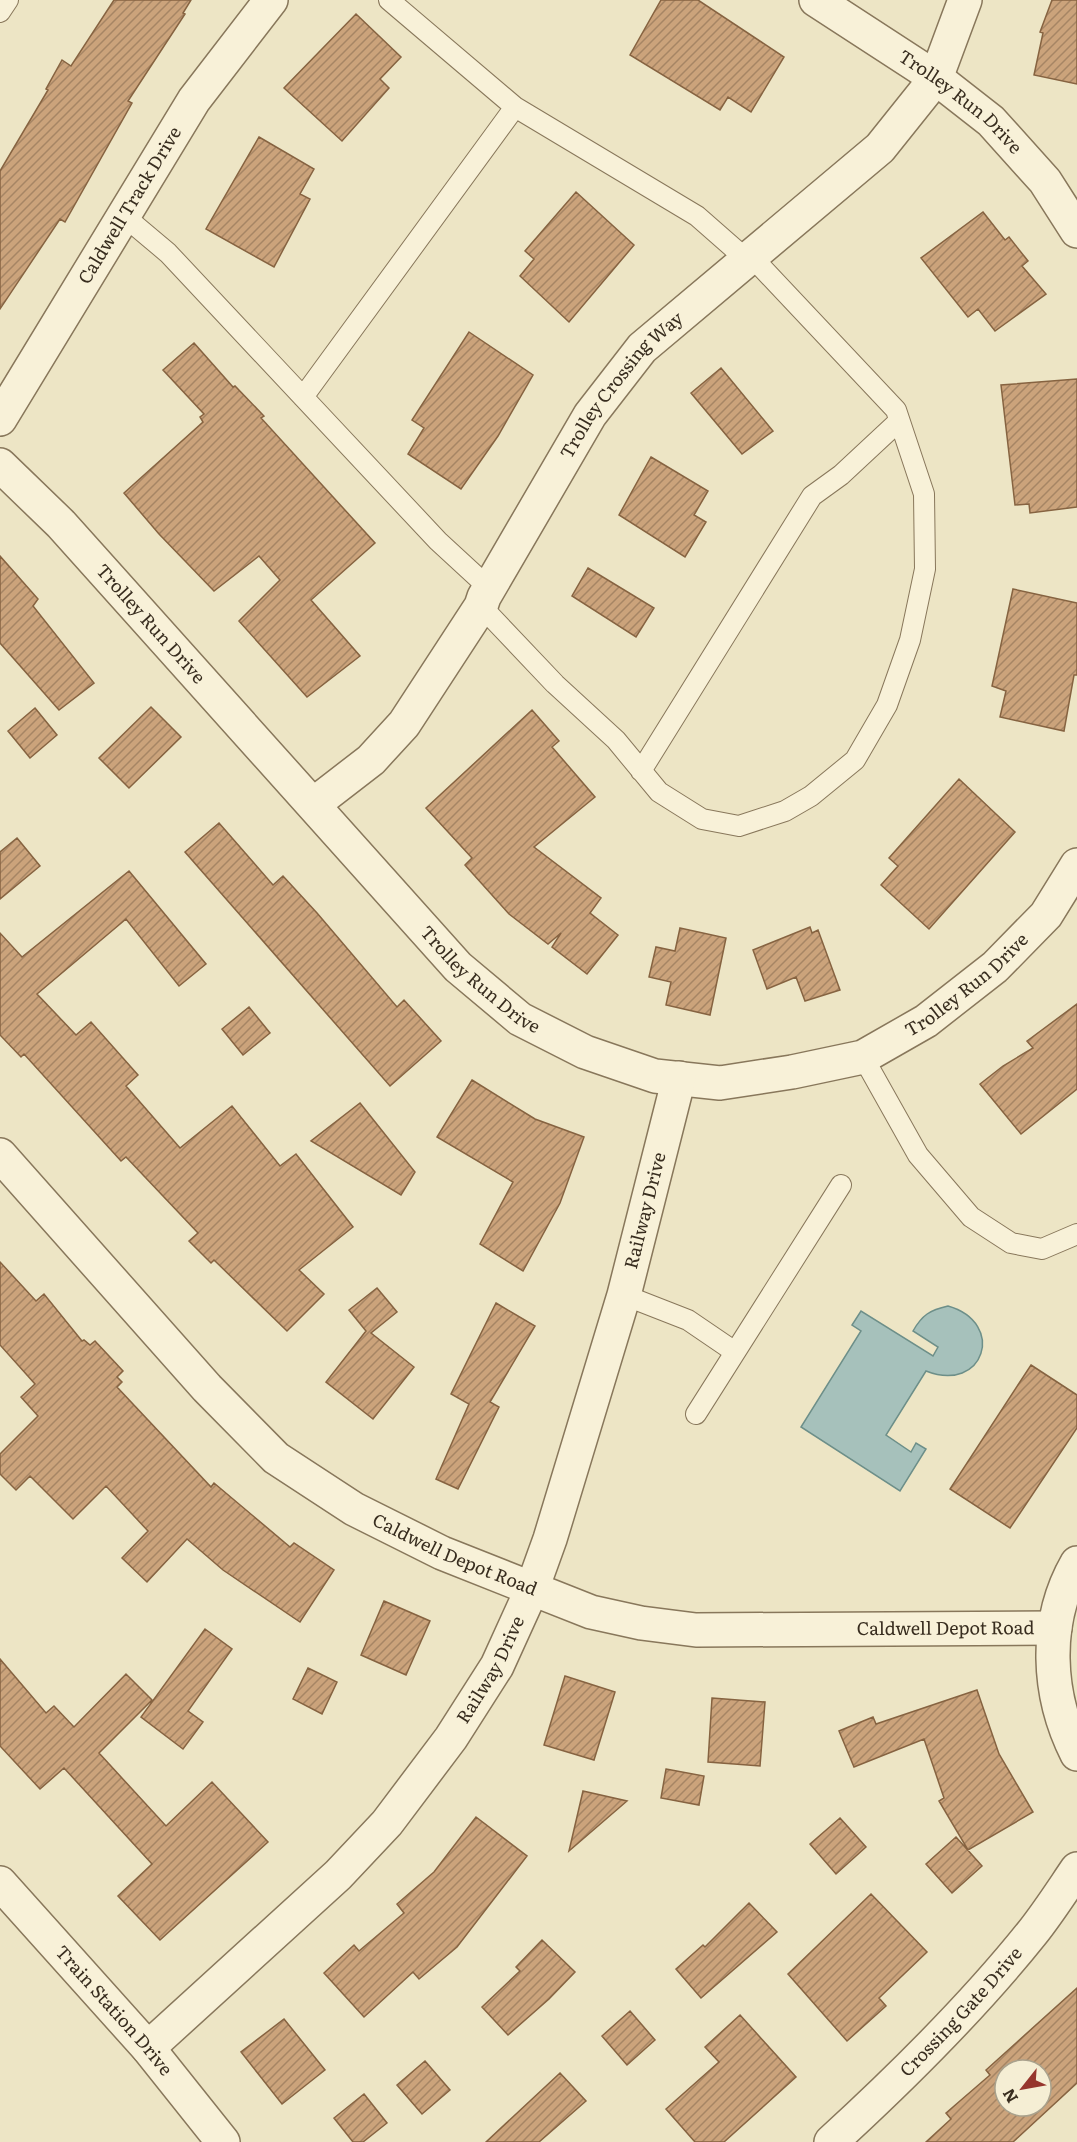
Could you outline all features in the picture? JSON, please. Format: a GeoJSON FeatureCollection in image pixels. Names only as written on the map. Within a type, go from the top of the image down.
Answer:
{"type":"FeatureCollection","features":[{"type":"Feature","properties":{"kind":"street","name":"Caldwell Track Drive"},"geometry":{"type":"LineString","coordinates":[[0,419],[194,100],[271,0]]}},
{"type":"Feature","properties":{"kind":"street","name":"Trolley Run Drive"},"geometry":{"type":"LineString","coordinates":[[816,0],[936,78],[991,121],[1045,181],[1077,231]]}},
{"type":"Feature","properties":{"kind":"street","name":"Trolley Crossing Way"},"geometry":{"type":"LineString","coordinates":[[314,804],[371,760],[404,724],[485,597],[590,415],[642,348],[880,148],[936,78],[964,0]]}},
{"type":"Feature","properties":{"kind":"street","name":"Trolley Run Drive"},"geometry":{"type":"LineString","coordinates":[[0,465],[61,524],[458,967],[520,1019],[585,1052],[655,1076],[720,1083],[792,1072],[863,1057],[926,1022],[995,967],[1046,915],[1077,865]]}},
{"type":"Feature","properties":{"kind":"street","name":"Railway Drive"},"geometry":{"type":"LineString","coordinates":[[148,2048],[338,1875],[387,1823],[451,1738],[497,1665],[532,1589],[550,1539],[624,1295],[679,1078]]}},
{"type":"Feature","properties":{"kind":"street","name":"Caldwell Depot Road"},"geometry":{"type":"LineString","coordinates":[[0,1155],[207,1388],[276,1458],[354,1509],[442,1553],[591,1612],[641,1623],[696,1630],[1055,1628]]}},
{"type":"Feature","properties":{"kind":"street"},"geometry":{"type":"LineString","coordinates":[[1077,1563],[1065,1584],[1055,1628],[1053,1673],[1058,1710],[1077,1754]]}},
{"type":"Feature","properties":{"kind":"street","name":"Crossing Gate Drive"},"geometry":{"type":"LineString","coordinates":[[831,2142],[895,2083],[971,2001],[1032,1933],[1077,1869]]}},
{"type":"Feature","properties":{"kind":"street","name":"Train Station Drive"},"geometry":{"type":"LineString","coordinates":[[0,1883],[148,2048],[223,2142]]}},
{"type":"Feature","properties":{"kind":"lane"},"geometry":{"type":"LineString","coordinates":[[0,12],[8,0]]}},
{"type":"Feature","properties":{"kind":"lane"},"geometry":{"type":"LineString","coordinates":[[124,216],[168,253],[438,541],[555,684],[616,740],[659,792],[702,819],[739,826],[785,811],[811,796],[855,760],[887,705],[910,640],[925,569],[924,494],[896,410],[748,257],[697,216],[515,107],[389,0]]}},
{"type":"Feature","properties":{"kind":"lane"},"geometry":{"type":"LineString","coordinates":[[303,397],[515,107]]}},
{"type":"Feature","properties":{"kind":"lane"},"geometry":{"type":"LineString","coordinates":[[641,771],[812,496],[841,475],[899,421]]}},
{"type":"Feature","properties":{"kind":"lane"},"geometry":{"type":"LineString","coordinates":[[863,1057],[918,1155],[971,1217],[1011,1243],[1042,1249],[1077,1234]]}},
{"type":"Feature","properties":{"kind":"lane"},"geometry":{"type":"LineString","coordinates":[[696,1414],[841,1185]]}},
{"type":"Feature","properties":{"kind":"lane"},"geometry":{"type":"LineString","coordinates":[[624,1295],[688,1320],[735,1352]]}},
{"type":"Feature","properties":{"kind":"water"},"geometry":{"type":"Polygon","coordinates":[[[948,1306],[966,1315],[978,1327],[982,1340],[981,1354],[974,1365],[962,1373],[946,1376],[926,1371],[886,1435],[911,1452],[916,1443],[926,1449],[900,1491],[801,1427],[861,1331],[852,1325],[861,1311],[933,1356],[938,1347],[913,1331],[927,1314],[948,1306]]]}},
{"type":"Feature","properties":{"kind":"building"},"geometry":{"type":"Polygon","coordinates":[[[114,0],[191,0],[183,13],[185,14],[128,101],[132,103],[65,222],[60,219],[0,309],[0,171],[48,90],[46,89],[62,60],[71,66],[114,0]]]}},
{"type":"Feature","properties":{"kind":"building"},"geometry":{"type":"Polygon","coordinates":[[[661,0],[698,0],[784,57],[751,112],[728,97],[720,110],[630,55],[661,0]]]}},
{"type":"Feature","properties":{"kind":"building"},"geometry":{"type":"Polygon","coordinates":[[[1052,0],[1077,0],[1077,84],[1034,75],[1043,33],[1040,32],[1052,0]]]}},
{"type":"Feature","properties":{"kind":"building"},"geometry":{"type":"Polygon","coordinates":[[[356,14],[401,57],[380,79],[389,88],[342,141],[284,88],[356,14]]]}},
{"type":"Feature","properties":{"kind":"building"},"geometry":{"type":"Polygon","coordinates":[[[259,137],[314,169],[300,194],[310,199],[274,267],[206,229],[259,137]]]}},
{"type":"Feature","properties":{"kind":"building"},"geometry":{"type":"Polygon","coordinates":[[[576,192],[634,245],[569,322],[520,276],[534,259],[525,251],[576,192]]]}},
{"type":"Feature","properties":{"kind":"building"},"geometry":{"type":"Polygon","coordinates":[[[983,212],[1005,240],[1009,237],[1028,261],[1022,266],[1046,294],[995,331],[978,309],[968,317],[921,258],[983,212]]]}},
{"type":"Feature","properties":{"kind":"building"},"geometry":{"type":"Polygon","coordinates":[[[469,332],[533,375],[498,436],[461,489],[408,454],[424,428],[412,420],[469,332]]]}},
{"type":"Feature","properties":{"kind":"building"},"geometry":{"type":"Polygon","coordinates":[[[194,343],[233,387],[235,386],[264,416],[261,418],[375,543],[311,600],[360,656],[307,697],[239,621],[280,580],[259,556],[214,591],[159,534],[124,493],[203,422],[200,417],[204,414],[163,370],[194,343]]]}},
{"type":"Feature","properties":{"kind":"building"},"geometry":{"type":"Polygon","coordinates":[[[721,368],[773,431],[742,454],[691,393],[721,368]]]}},
{"type":"Feature","properties":{"kind":"building"},"geometry":{"type":"Polygon","coordinates":[[[1077,379],[1077,507],[1030,513],[1029,504],[1015,505],[1001,385],[1077,379]]]}},
{"type":"Feature","properties":{"kind":"building"},"geometry":{"type":"Polygon","coordinates":[[[651,457],[708,491],[694,515],[706,522],[685,557],[619,515],[651,457]]]}},
{"type":"Feature","properties":{"kind":"building"},"geometry":{"type":"Polygon","coordinates":[[[0,556],[38,599],[33,606],[94,683],[59,710],[0,643],[0,556]]]}},
{"type":"Feature","properties":{"kind":"building"},"geometry":{"type":"Polygon","coordinates":[[[588,568],[654,608],[636,637],[572,596],[588,568]]]}},
{"type":"Feature","properties":{"kind":"building"},"geometry":{"type":"Polygon","coordinates":[[[1013,589],[1077,603],[1077,675],[1074,675],[1064,731],[1000,717],[1006,691],[992,686],[1013,589]]]}},
{"type":"Feature","properties":{"kind":"building"},"geometry":{"type":"Polygon","coordinates":[[[151,707],[181,737],[129,788],[99,758],[151,707]]]}},
{"type":"Feature","properties":{"kind":"building"},"geometry":{"type":"Polygon","coordinates":[[[35,708],[57,735],[30,758],[8,731],[35,708]]]}},
{"type":"Feature","properties":{"kind":"building"},"geometry":{"type":"Polygon","coordinates":[[[532,710],[559,741],[552,747],[595,797],[534,847],[601,898],[590,913],[618,935],[587,974],[552,947],[561,933],[548,944],[509,914],[465,865],[472,858],[426,808],[532,710]]]}},
{"type":"Feature","properties":{"kind":"building"},"geometry":{"type":"Polygon","coordinates":[[[959,779],[1015,832],[929,929],[881,885],[898,866],[889,858],[959,779]]]}},
{"type":"Feature","properties":{"kind":"building"},"geometry":{"type":"Polygon","coordinates":[[[219,823],[273,885],[283,876],[397,1007],[404,1000],[441,1041],[390,1086],[185,852],[219,823]]]}},
{"type":"Feature","properties":{"kind":"building"},"geometry":{"type":"Polygon","coordinates":[[[17,838],[40,866],[0,899],[0,852],[17,838]]]}},
{"type":"Feature","properties":{"kind":"building"},"geometry":{"type":"Polygon","coordinates":[[[129,871],[206,964],[179,986],[126,919],[37,994],[76,1035],[91,1022],[138,1075],[126,1086],[180,1148],[232,1106],[280,1166],[296,1154],[353,1227],[299,1270],[324,1294],[287,1331],[214,1260],[211,1263],[189,1241],[198,1233],[126,1157],[121,1161],[24,1054],[21,1057],[0,1035],[0,933],[22,957],[129,871]]]}},
{"type":"Feature","properties":{"kind":"building"},"geometry":{"type":"Polygon","coordinates":[[[810,927],[812,933],[818,930],[840,990],[805,1001],[796,977],[767,989],[753,950],[810,927]]]}},
{"type":"Feature","properties":{"kind":"building"},"geometry":{"type":"Polygon","coordinates":[[[680,928],[726,938],[710,1015],[666,1005],[671,982],[649,977],[656,947],[675,951],[680,928]]]}},
{"type":"Feature","properties":{"kind":"building"},"geometry":{"type":"Polygon","coordinates":[[[1077,1004],[1077,1089],[1021,1134],[980,1084],[1003,1066],[1033,1048],[1027,1041],[1077,1004]]]}},
{"type":"Feature","properties":{"kind":"building"},"geometry":{"type":"Polygon","coordinates":[[[249,1007],[270,1033],[243,1055],[222,1029],[249,1007]]]}},
{"type":"Feature","properties":{"kind":"building"},"geometry":{"type":"Polygon","coordinates":[[[472,1080],[535,1119],[584,1137],[560,1203],[523,1271],[480,1244],[513,1182],[437,1137],[472,1080]]]}},
{"type":"Feature","properties":{"kind":"building"},"geometry":{"type":"Polygon","coordinates":[[[360,1103],[415,1172],[401,1195],[311,1141],[360,1103]]]}},
{"type":"Feature","properties":{"kind":"building"},"geometry":{"type":"Polygon","coordinates":[[[0,1262],[36,1301],[44,1294],[82,1341],[90,1345],[95,1341],[123,1371],[117,1377],[122,1382],[117,1387],[211,1487],[214,1483],[290,1547],[294,1543],[334,1570],[300,1622],[223,1570],[187,1539],[147,1582],[122,1558],[148,1531],[106,1486],[73,1519],[30,1476],[16,1490],[0,1474],[0,1454],[38,1416],[21,1397],[35,1384],[0,1345],[0,1262]]]}},
{"type":"Feature","properties":{"kind":"building"},"geometry":{"type":"Polygon","coordinates":[[[377,1288],[397,1312],[371,1333],[414,1367],[373,1419],[326,1382],[366,1331],[349,1310],[377,1288]]]}},
{"type":"Feature","properties":{"kind":"building"},"geometry":{"type":"Polygon","coordinates":[[[496,1303],[535,1326],[490,1402],[499,1407],[458,1489],[436,1479],[469,1404],[451,1394],[496,1303]]]}},
{"type":"Feature","properties":{"kind":"building"},"geometry":{"type":"Polygon","coordinates":[[[1031,1365],[1077,1395],[1077,1428],[1010,1528],[950,1489],[1031,1365]]]}},
{"type":"Feature","properties":{"kind":"building"},"geometry":{"type":"Polygon","coordinates":[[[384,1601],[430,1621],[406,1675],[361,1655],[384,1601]]]}},
{"type":"Feature","properties":{"kind":"building"},"geometry":{"type":"Polygon","coordinates":[[[205,1629],[232,1649],[188,1711],[203,1722],[183,1749],[141,1717],[205,1629]]]}},
{"type":"Feature","properties":{"kind":"building"},"geometry":{"type":"Polygon","coordinates":[[[0,1659],[46,1713],[54,1706],[74,1727],[126,1674],[152,1700],[99,1753],[166,1826],[212,1782],[268,1842],[160,1940],[118,1896],[152,1864],[64,1768],[40,1789],[0,1746],[0,1659]]]}},
{"type":"Feature","properties":{"kind":"building"},"geometry":{"type":"Polygon","coordinates":[[[308,1668],[337,1682],[322,1714],[293,1699],[308,1668]]]}},
{"type":"Feature","properties":{"kind":"building"},"geometry":{"type":"Polygon","coordinates":[[[565,1676],[615,1692],[594,1760],[544,1745],[565,1676]]]}},
{"type":"Feature","properties":{"kind":"building"},"geometry":{"type":"Polygon","coordinates":[[[977,1690],[999,1754],[1033,1812],[968,1850],[939,1801],[944,1798],[924,1739],[854,1767],[839,1731],[873,1717],[876,1724],[977,1690]]]}},
{"type":"Feature","properties":{"kind":"building"},"geometry":{"type":"Polygon","coordinates":[[[712,1698],[765,1702],[760,1766],[708,1762],[712,1698]]]}},
{"type":"Feature","properties":{"kind":"building"},"geometry":{"type":"Polygon","coordinates":[[[666,1769],[704,1776],[699,1805],[661,1798],[666,1769]]]}},
{"type":"Feature","properties":{"kind":"building"},"geometry":{"type":"Polygon","coordinates":[[[583,1791],[627,1801],[569,1851],[583,1791]]]}},
{"type":"Feature","properties":{"kind":"building"},"geometry":{"type":"Polygon","coordinates":[[[476,1817],[527,1856],[457,1947],[419,1979],[413,1972],[364,2017],[324,1973],[354,1945],[359,1951],[404,1913],[397,1904],[434,1872],[476,1817]]]}},
{"type":"Feature","properties":{"kind":"building"},"geometry":{"type":"Polygon","coordinates":[[[840,1818],[866,1847],[836,1874],[810,1844],[840,1818]]]}},
{"type":"Feature","properties":{"kind":"building"},"geometry":{"type":"Polygon","coordinates":[[[956,1837],[982,1866],[952,1893],[926,1864],[956,1837]]]}},
{"type":"Feature","properties":{"kind":"building"},"geometry":{"type":"Polygon","coordinates":[[[871,1894],[927,1952],[879,1998],[886,2006],[847,2041],[788,1974],[871,1894]]]}},
{"type":"Feature","properties":{"kind":"building"},"geometry":{"type":"Polygon","coordinates":[[[749,1903],[777,1932],[701,1998],[676,1969],[703,1945],[705,1947],[749,1903]]]}},
{"type":"Feature","properties":{"kind":"building"},"geometry":{"type":"Polygon","coordinates":[[[542,1940],[575,1972],[549,1999],[508,2035],[482,2007],[520,1971],[516,1967],[542,1940]]]}},
{"type":"Feature","properties":{"kind":"building"},"geometry":{"type":"Polygon","coordinates":[[[1077,1988],[1077,2083],[1053,2105],[1053,2058],[999,2058],[1077,1988]]]}},
{"type":"Feature","properties":{"kind":"building"},"geometry":{"type":"Polygon","coordinates":[[[630,2011],[655,2040],[627,2065],[602,2036],[630,2011]]]}},
{"type":"Feature","properties":{"kind":"building"},"geometry":{"type":"Polygon","coordinates":[[[740,2015],[796,2077],[724,2142],[695,2142],[666,2109],[719,2062],[705,2047],[740,2015]]]}},
{"type":"Feature","properties":{"kind":"building"},"geometry":{"type":"Polygon","coordinates":[[[284,2019],[325,2070],[282,2104],[241,2052],[284,2019]]]}},
{"type":"Feature","properties":{"kind":"building"},"geometry":{"type":"Polygon","coordinates":[[[425,2061],[450,2090],[422,2114],[397,2085],[425,2061]]]}},
{"type":"Feature","properties":{"kind":"building"},"geometry":{"type":"Polygon","coordinates":[[[993,2064],[993,2118],[1039,2118],[1013,2142],[926,2142],[951,2119],[946,2113],[990,2075],[986,2070],[993,2064]]]}},
{"type":"Feature","properties":{"kind":"building"},"geometry":{"type":"Polygon","coordinates":[[[560,2073],[586,2101],[539,2142],[486,2142],[560,2073]]]}},
{"type":"Feature","properties":{"kind":"building"},"geometry":{"type":"Polygon","coordinates":[[[364,2094],[387,2123],[363,2142],[353,2142],[334,2118],[364,2094]]]}}]}
